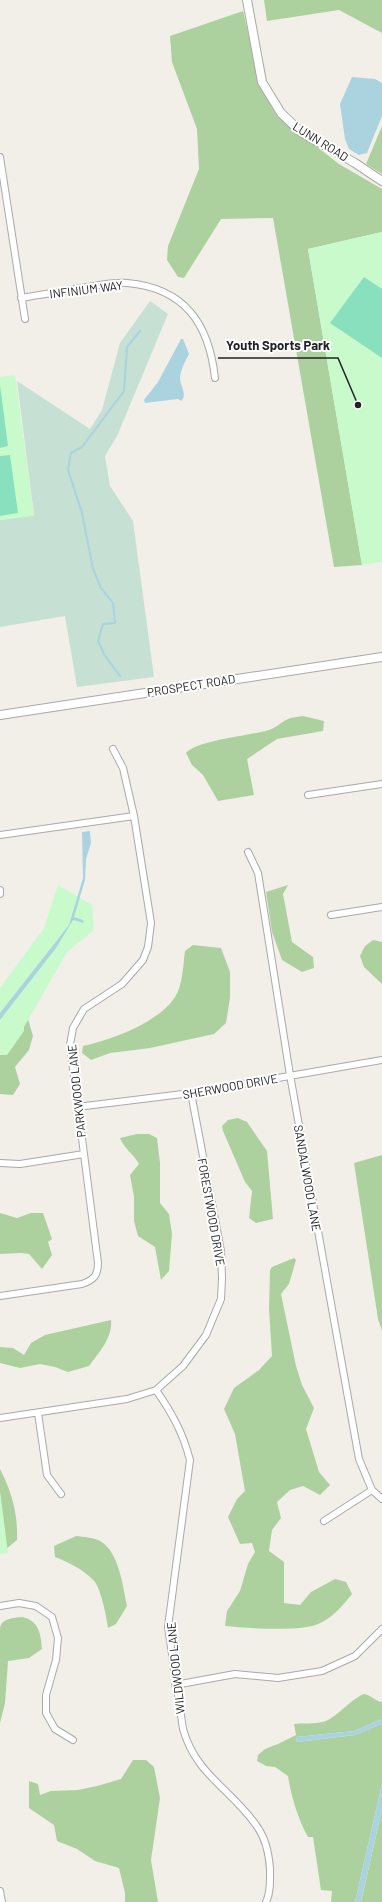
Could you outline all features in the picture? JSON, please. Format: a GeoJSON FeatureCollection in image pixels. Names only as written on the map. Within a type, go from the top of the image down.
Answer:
{"type":"FeatureCollection","features":[{"type":"Feature","properties":{"kind":"street","name":"LUNN ROAD"},"geometry":{"type":"LineString","coordinates":[[247,0],[262,82],[280,113],[301,132],[355,163],[382,181]]}},
{"type":"Feature","properties":{"kind":"street"},"geometry":{"type":"LineString","coordinates":[[0,157],[25,319]]}},
{"type":"Feature","properties":{"kind":"street","name":"INFINIUM WAY"},"geometry":{"type":"LineString","coordinates":[[21,298],[120,283],[156,289],[185,306],[199,322],[211,352],[215,378]]}},
{"type":"Feature","properties":{"kind":"street","name":"PROSPECT ROAD"},"geometry":{"type":"LineString","coordinates":[[0,715],[382,657]]}},
{"type":"Feature","properties":{"kind":"street","name":"PARKWOOD LANE"},"geometry":{"type":"LineString","coordinates":[[0,1296],[82,1284],[91,1281],[98,1272],[70,1045],[73,1028],[84,1009],[122,984],[143,960],[148,947],[151,923],[134,816],[123,768],[113,749]]}},
{"type":"Feature","properties":{"kind":"street"},"geometry":{"type":"LineString","coordinates":[[308,795],[382,784]]}},
{"type":"Feature","properties":{"kind":"street"},"geometry":{"type":"LineString","coordinates":[[0,835],[134,816]]}},
{"type":"Feature","properties":{"kind":"street","name":"SANDALWOOD LANE"},"geometry":{"type":"LineString","coordinates":[[248,852],[258,873],[290,1075],[359,1459],[372,1490],[382,1499]]}},
{"type":"Feature","properties":{"kind":"street"},"geometry":{"type":"LineString","coordinates":[[331,915],[382,907]]}},
{"type":"Feature","properties":{"kind":"street","name":"SHERWOOD DRIVE"},"geometry":{"type":"LineString","coordinates":[[77,1108],[191,1093],[382,1060]]}},
{"type":"Feature","properties":{"kind":"street","name":"FORESTWOOD DRIVE"},"geometry":{"type":"LineString","coordinates":[[0,1418],[127,1399],[156,1390],[183,1366],[206,1335],[221,1299],[221,1250],[191,1093]]}},
{"type":"Feature","properties":{"kind":"street"},"geometry":{"type":"LineString","coordinates":[[0,1163],[20,1164],[84,1154]]}},
{"type":"Feature","properties":{"kind":"street","name":"WILDWOOD LANE"},"geometry":{"type":"LineString","coordinates":[[156,1390],[173,1415],[184,1439],[190,1460],[168,1627],[182,1729],[187,1745],[208,1775],[257,1825],[265,1844],[270,1880],[266,1902]]}},
{"type":"Feature","properties":{"kind":"street"},"geometry":{"type":"LineString","coordinates":[[38,1413],[47,1475],[61,1494]]}},
{"type":"Feature","properties":{"kind":"street"},"geometry":{"type":"LineString","coordinates":[[324,1521],[372,1490]]}},
{"type":"Feature","properties":{"kind":"street"},"geometry":{"type":"LineString","coordinates":[[0,1606],[19,1603],[36,1606],[52,1617],[58,1638],[56,1660],[46,1695],[46,1713],[55,1729],[73,1740]]}},
{"type":"Feature","properties":{"kind":"street"},"geometry":{"type":"LineString","coordinates":[[175,1685],[236,1674],[278,1678],[322,1671],[355,1656],[382,1629]]}},
{"type":"Feature","properties":{"kind":"street"},"geometry":{"type":"LineString","coordinates":[[0,1891],[2,1902]]}},
{"type":"Feature","properties":{"kind":"green space"},"geometry":{"type":"Polygon","coordinates":[[[264,0],[382,0],[382,33],[339,10],[267,21],[264,0]]]}},
{"type":"Feature","properties":{"kind":"green space"},"geometry":{"type":"Polygon","coordinates":[[[243,11],[261,87],[277,116],[339,164],[382,189],[382,232],[308,249],[362,565],[334,567],[273,218],[221,219],[184,278],[178,277],[167,260],[168,246],[199,169],[197,129],[172,62],[170,36],[243,11]]]}},
{"type":"Feature","properties":{"kind":"green space"},"geometry":{"type":"Polygon","coordinates":[[[382,126],[382,174],[366,164],[382,126]]]}},
{"type":"Feature","properties":{"kind":"green space"},"geometry":{"type":"Polygon","coordinates":[[[382,232],[382,562],[362,565],[308,249],[382,232]]]}},
{"type":"Feature","properties":{"kind":"green space"},"geometry":{"type":"Polygon","coordinates":[[[364,277],[382,289],[382,358],[330,323],[364,277]]]}},
{"type":"Feature","properties":{"kind":"green space"},"geometry":{"type":"Polygon","coordinates":[[[150,301],[168,314],[117,436],[105,456],[110,486],[133,521],[154,677],[77,687],[65,616],[0,627],[0,520],[34,515],[17,381],[90,429],[102,410],[120,343],[150,301]]]}},
{"type":"Feature","properties":{"kind":"green space"},"geometry":{"type":"Polygon","coordinates":[[[15,375],[34,516],[0,520],[0,377],[15,375]]]}},
{"type":"Feature","properties":{"kind":"green space"},"geometry":{"type":"Polygon","coordinates":[[[0,385],[8,446],[0,448],[0,385]]]}},
{"type":"Feature","properties":{"kind":"green space"},"geometry":{"type":"Polygon","coordinates":[[[10,455],[18,513],[0,516],[0,456],[10,455]]]}},
{"type":"Feature","properties":{"kind":"green space"},"geometry":{"type":"Polygon","coordinates":[[[303,716],[324,721],[323,731],[277,739],[247,759],[254,795],[218,801],[203,775],[192,765],[186,753],[201,745],[269,730],[290,718],[303,716]]]}},
{"type":"Feature","properties":{"kind":"green space"},"geometry":{"type":"Polygon","coordinates":[[[58,885],[92,905],[94,930],[67,952],[24,1027],[24,1031],[7,1055],[0,1055],[0,988],[44,928],[58,885]]]}},
{"type":"Feature","properties":{"kind":"green space"},"geometry":{"type":"Polygon","coordinates":[[[288,885],[283,894],[292,942],[313,957],[314,968],[302,972],[282,960],[272,932],[266,892],[288,885]]]}},
{"type":"Feature","properties":{"kind":"green space"},"geometry":{"type":"Polygon","coordinates":[[[373,940],[382,942],[382,984],[364,967],[360,956],[365,946],[373,940]]]}},
{"type":"Feature","properties":{"kind":"green space"},"geometry":{"type":"Polygon","coordinates":[[[193,945],[221,948],[230,972],[230,998],[226,1023],[214,1034],[150,1048],[110,1053],[91,1060],[82,1053],[83,1046],[134,1029],[147,1022],[168,1006],[180,987],[185,951],[193,945]]]}},
{"type":"Feature","properties":{"kind":"green space"},"geometry":{"type":"Polygon","coordinates":[[[29,1005],[28,1019],[33,1036],[29,1050],[15,1067],[20,1084],[13,1095],[0,1094],[0,1020],[29,1005]]]}},
{"type":"Feature","properties":{"kind":"green space"},"geometry":{"type":"Polygon","coordinates":[[[238,1118],[247,1122],[267,1151],[273,1219],[256,1223],[249,1218],[252,1191],[245,1182],[222,1126],[228,1120],[238,1118]]]}},
{"type":"Feature","properties":{"kind":"green space"},"geometry":{"type":"Polygon","coordinates":[[[137,1134],[149,1134],[157,1138],[160,1163],[160,1203],[169,1214],[172,1234],[169,1271],[161,1280],[155,1247],[138,1236],[134,1221],[134,1197],[130,1175],[139,1164],[124,1146],[120,1138],[137,1134]]]}},
{"type":"Feature","properties":{"kind":"green space"},"geometry":{"type":"Polygon","coordinates":[[[382,1155],[382,1331],[378,1319],[354,1163],[382,1155]]]}},
{"type":"Feature","properties":{"kind":"green space"},"geometry":{"type":"Polygon","coordinates":[[[0,1213],[17,1218],[31,1213],[43,1213],[52,1239],[48,1242],[52,1255],[42,1269],[29,1254],[0,1254],[0,1213]]]}},
{"type":"Feature","properties":{"kind":"green space"},"geometry":{"type":"Polygon","coordinates":[[[294,1258],[296,1260],[289,1284],[281,1294],[296,1366],[302,1385],[314,1408],[306,1429],[319,1472],[330,1485],[320,1495],[303,1486],[290,1490],[277,1502],[281,1518],[272,1530],[269,1551],[284,1562],[284,1603],[300,1605],[311,1592],[335,1579],[346,1582],[352,1594],[333,1615],[318,1624],[287,1629],[225,1626],[227,1611],[240,1591],[248,1564],[255,1552],[252,1543],[240,1544],[228,1517],[237,1499],[245,1491],[235,1434],[224,1409],[234,1388],[259,1370],[272,1356],[269,1309],[270,1270],[272,1267],[294,1258]]]}},
{"type":"Feature","properties":{"kind":"green space"},"geometry":{"type":"Polygon","coordinates":[[[111,1320],[108,1339],[89,1366],[68,1372],[55,1367],[40,1364],[20,1368],[0,1363],[0,1347],[13,1348],[24,1355],[31,1343],[45,1335],[111,1320]]]}},
{"type":"Feature","properties":{"kind":"green space"},"geometry":{"type":"Polygon","coordinates":[[[0,1469],[8,1486],[13,1503],[17,1540],[0,1554],[0,1469]]]}},
{"type":"Feature","properties":{"kind":"green space"},"geometry":{"type":"Polygon","coordinates":[[[0,1491],[8,1553],[0,1554],[0,1491]]]}},
{"type":"Feature","properties":{"kind":"green space"},"geometry":{"type":"Polygon","coordinates":[[[76,1536],[88,1537],[100,1541],[112,1553],[116,1561],[122,1580],[127,1606],[116,1624],[108,1628],[102,1598],[95,1582],[87,1574],[76,1567],[55,1557],[54,1546],[76,1536]]]}},
{"type":"Feature","properties":{"kind":"green space"},"geometry":{"type":"Polygon","coordinates":[[[22,1617],[32,1621],[38,1628],[42,1649],[29,1658],[8,1661],[5,1703],[0,1723],[0,1628],[5,1620],[22,1617]]]}},
{"type":"Feature","properties":{"kind":"green space"},"geometry":{"type":"Polygon","coordinates":[[[364,1694],[382,1702],[382,1719],[354,1731],[296,1737],[297,1742],[355,1735],[382,1724],[382,1784],[355,1902],[331,1902],[332,1891],[321,1890],[313,1837],[308,1837],[301,1823],[293,1799],[288,1776],[275,1767],[266,1766],[257,1761],[258,1755],[265,1749],[296,1735],[294,1724],[320,1723],[328,1720],[364,1694]]]}},
{"type":"Feature","properties":{"kind":"green space"},"geometry":{"type":"Polygon","coordinates":[[[133,1760],[146,1760],[154,1767],[160,1798],[151,1860],[158,1902],[125,1902],[125,1893],[119,1868],[95,1861],[77,1849],[57,1841],[54,1825],[29,1808],[29,1781],[38,1784],[40,1795],[51,1791],[78,1790],[121,1779],[133,1760]]]}},
{"type":"Feature","properties":{"kind":"green space"},"geometry":{"type":"Polygon","coordinates":[[[382,1809],[382,1902],[361,1902],[362,1898],[382,1809]]]}},
{"type":"Feature","properties":{"kind":"water"},"geometry":{"type":"Polygon","coordinates":[[[352,77],[375,79],[382,83],[382,116],[367,153],[359,155],[349,149],[345,139],[340,104],[352,77]]]}},
{"type":"Feature","properties":{"kind":"water"},"geometry":{"type":"Polygon","coordinates":[[[181,339],[183,339],[189,354],[182,368],[180,378],[184,393],[183,399],[181,401],[178,399],[145,403],[144,400],[158,382],[181,339]]]}},
{"type":"Feature","properties":{"kind":"water"},"geometry":{"type":"Polygon","coordinates":[[[90,831],[91,843],[86,859],[85,880],[74,917],[83,920],[84,923],[73,920],[56,948],[0,1020],[0,1013],[69,925],[83,878],[82,832],[90,831]]]}},
{"type":"Feature","properties":{"kind":"water"},"geometry":{"type":"Polygon","coordinates":[[[382,1719],[382,1724],[355,1735],[297,1742],[296,1737],[354,1731],[382,1719]]]}},
{"type":"Feature","properties":{"kind":"water"},"geometry":{"type":"Polygon","coordinates":[[[382,1784],[382,1809],[361,1902],[355,1902],[382,1784]]]}},
{"type":"Feature","properties":{"kind":"waterway"},"geometry":{"type":"LineString","coordinates":[[120,676],[104,654],[98,641],[103,624],[115,623],[113,603],[101,588],[93,569],[82,513],[68,470],[71,453],[82,447],[124,391],[127,347],[140,331]]}},
{"type":"Feature","properties":{"kind":"place","name":"Youth Sports Park"},"geometry":{"type":"Point","coordinates":[358,405]}}]}
